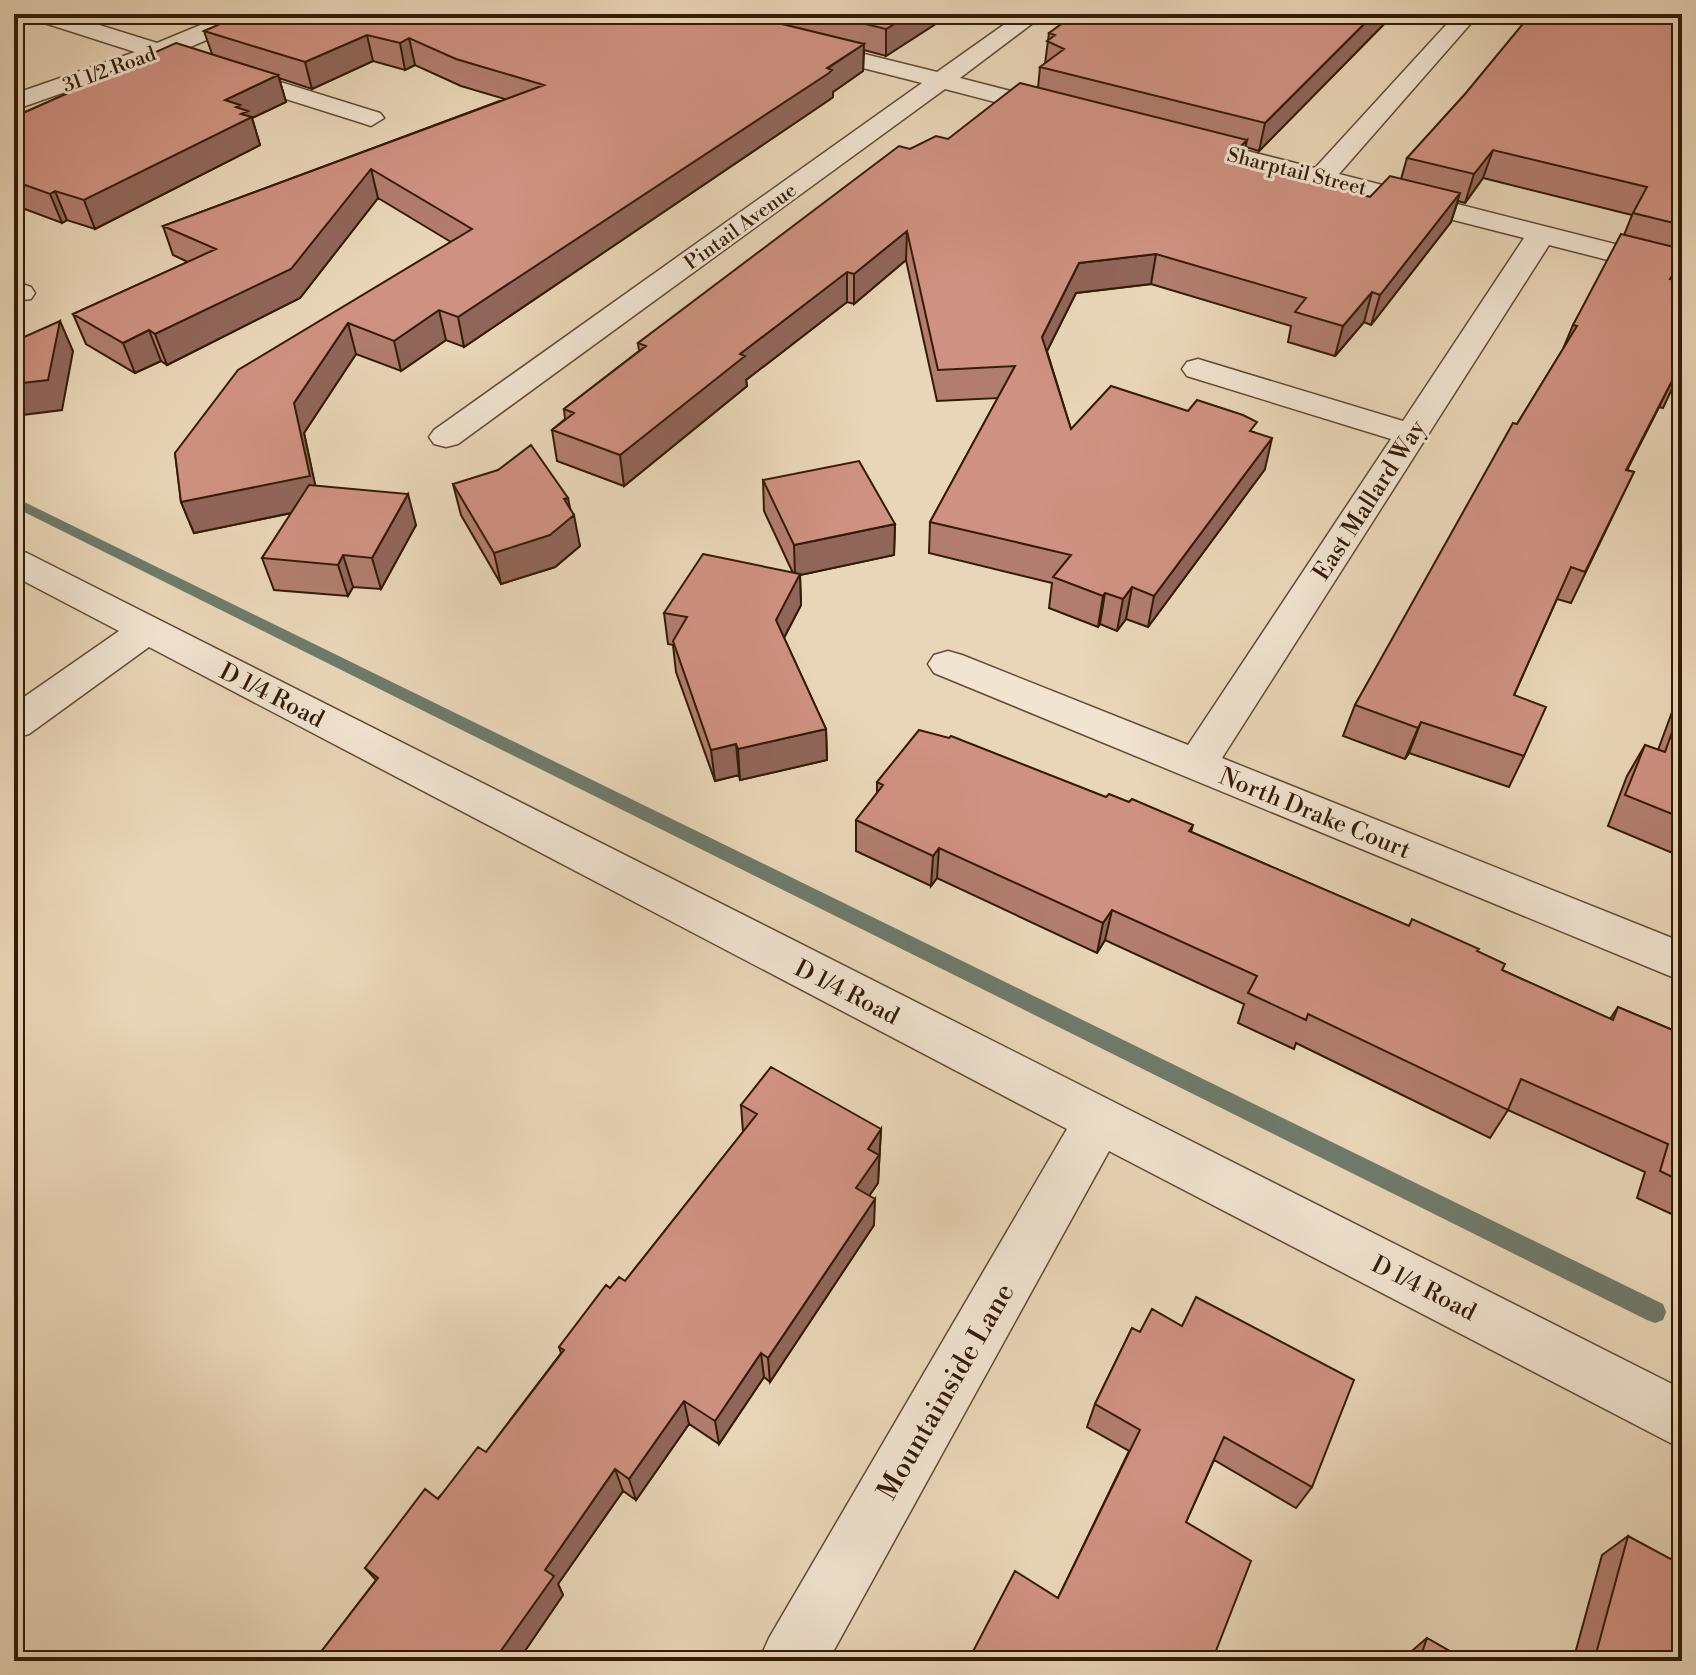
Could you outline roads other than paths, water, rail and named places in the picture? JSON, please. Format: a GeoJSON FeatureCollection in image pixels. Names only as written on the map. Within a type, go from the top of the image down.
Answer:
{"type":"FeatureCollection","features":[{"type":"Feature","properties":{"kind":"street"},"geometry":{"type":"LineString","coordinates":[[40,14],[371,118]]}},
{"type":"Feature","properties":{"kind":"street","name":"31 1/2 Road"},"geometry":{"type":"LineString","coordinates":[[14,102],[157,52],[247,14]]}},
{"type":"Feature","properties":{"kind":"street","name":"Pintail Avenue"},"geometry":{"type":"LineString","coordinates":[[446,437],[1034,14]]}},
{"type":"Feature","properties":{"kind":"street"},"geometry":{"type":"LineString","coordinates":[[1322,177],[1468,14]]}},
{"type":"Feature","properties":{"kind":"street"},"geometry":{"type":"LineString","coordinates":[[772,38],[1078,116]]}},
{"type":"Feature","properties":{"kind":"street","name":"Sharptail Street"},"geometry":{"type":"LineString","coordinates":[[1154,135],[1682,270]]}},
{"type":"Feature","properties":{"kind":"street","name":"East Mallard Way"},"geometry":{"type":"LineString","coordinates":[[1196,765],[1541,235]]}},
{"type":"Feature","properties":{"kind":"street"},"geometry":{"type":"LineString","coordinates":[[1198,369],[1411,434]]}},
{"type":"Feature","properties":{"kind":"street","name":"D 1/4 Road"},"geometry":{"type":"LineString","coordinates":[[14,561],[1682,1420]]}},
{"type":"Feature","properties":{"kind":"street"},"geometry":{"type":"LineString","coordinates":[[14,724],[147,630]]}},
{"type":"Feature","properties":{"kind":"street","name":"North Drake Court"},"geometry":{"type":"LineString","coordinates":[[948,664],[1682,962]]}},
{"type":"Feature","properties":{"kind":"street","name":"Mountainside Lane"},"geometry":{"type":"LineString","coordinates":[[792,1661],[1099,1121]]}},
{"type":"Feature","properties":{"kind":"waterway"},"geometry":{"type":"LineString","coordinates":[[14,501],[1655,1312]]}}]}
